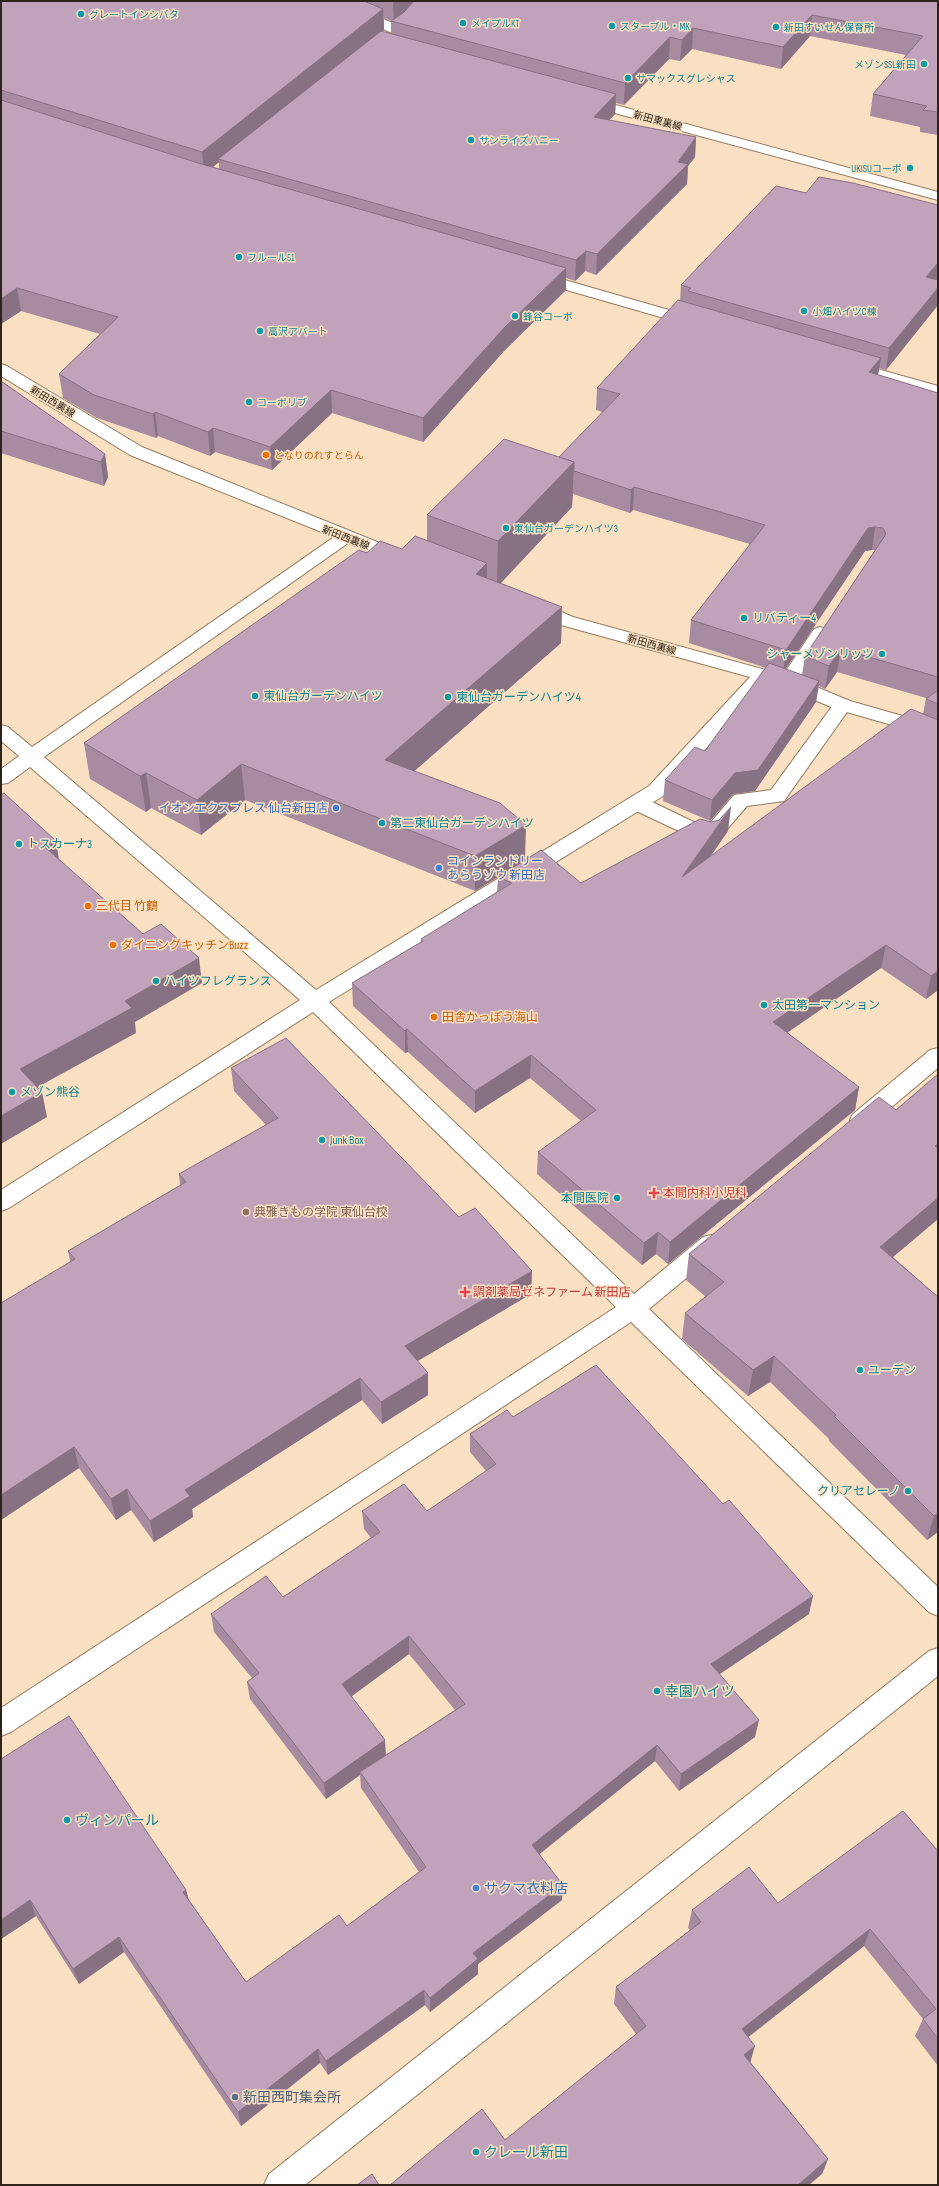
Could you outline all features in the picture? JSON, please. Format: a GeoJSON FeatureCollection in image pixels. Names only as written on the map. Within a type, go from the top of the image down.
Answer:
{"type":"FeatureCollection","features":[{"type":"Feature","properties":{"kind":"street"},"geometry":{"type":"LineString","coordinates":[[330,1],[397,30]]}},
{"type":"Feature","properties":{"kind":"street"},"geometry":{"type":"LineString","coordinates":[[385,40],[407,20]]}},
{"type":"Feature","properties":{"kind":"street","name":"新田東裏線"},"geometry":{"type":"LineString","coordinates":[[572,97],[938,196]]}},
{"type":"Feature","properties":{"kind":"street"},"geometry":{"type":"LineString","coordinates":[[524,273],[708,326]]}},
{"type":"Feature","properties":{"kind":"street"},"geometry":{"type":"LineString","coordinates":[[838,363],[938,391]]}},
{"type":"Feature","properties":{"kind":"street","name":"新田西裏線"},"geometry":{"type":"LineString","coordinates":[[1,369],[136,451],[345,537],[419,565]]}},
{"type":"Feature","properties":{"kind":"street"},"geometry":{"type":"LineString","coordinates":[[1,778],[32,758],[345,537]]}},
{"type":"Feature","properties":{"kind":"street","name":"新田西裏線"},"geometry":{"type":"LineString","coordinates":[[515,601],[567,620],[788,682],[843,705],[899,721],[938,737]]}},
{"type":"Feature","properties":{"kind":"street"},"geometry":{"type":"LineString","coordinates":[[788,682],[832,616]]}},
{"type":"Feature","properties":{"kind":"street"},"geometry":{"type":"LineString","coordinates":[[1,1202],[315,1001],[656,791],[762,675]]}},
{"type":"Feature","properties":{"kind":"street"},"geometry":{"type":"LineString","coordinates":[[637,803],[708,836],[741,800],[777,796],[843,705]]}},
{"type":"Feature","properties":{"kind":"street"},"geometry":{"type":"LineString","coordinates":[[1,730],[315,1001],[634,1308],[938,1604]]}},
{"type":"Feature","properties":{"kind":"street"},"geometry":{"type":"LineString","coordinates":[[847,1132],[938,1056]]}},
{"type":"Feature","properties":{"kind":"street"},"geometry":{"type":"LineString","coordinates":[[1,1723],[634,1308],[731,1228]]}},
{"type":"Feature","properties":{"kind":"street"},"geometry":{"type":"LineString","coordinates":[[280,2185],[938,1660]]}},
{"type":"Feature","properties":{"kind":"building"},"geometry":{"type":"Polygon","coordinates":[[[1,1],[364,1],[383,9],[202,152],[1,90],[1,1]]]}},
{"type":"Feature","properties":{"kind":"building"},"geometry":{"type":"Polygon","coordinates":[[[414,1],[938,1],[938,112],[923,110],[927,106],[873,94],[923,36],[812,15],[783,47],[693,28],[682,40],[670,37],[625,83],[391,21],[403,13],[414,1]]]}},
{"type":"Feature","properties":{"kind":"building"},"geometry":{"type":"Polygon","coordinates":[[[381,31],[616,94],[594,117],[696,137],[678,162],[688,164],[597,254],[586,251],[576,260],[218,159],[381,31]]]}},
{"type":"Feature","properties":{"kind":"building"},"geometry":{"type":"Polygon","coordinates":[[[1,100],[198,163],[566,268],[504,328],[423,418],[331,390],[270,447],[213,428],[208,432],[155,412],[153,414],[94,395],[59,374],[118,317],[17,288],[1,299],[1,100]]]}},
{"type":"Feature","properties":{"kind":"building"},"geometry":{"type":"Polygon","coordinates":[[[819,177],[853,183],[938,205],[938,263],[926,277],[938,280],[938,288],[889,348],[688,291],[691,288],[681,285],[776,186],[806,193],[819,177]]]}},
{"type":"Feature","properties":{"kind":"building"},"geometry":{"type":"Polygon","coordinates":[[[678,300],[881,358],[869,372],[938,393],[938,677],[841,649],[829,666],[805,656],[886,534],[883,528],[868,528],[786,650],[691,620],[765,525],[634,487],[631,490],[574,471],[574,462],[559,457],[620,394],[597,388],[678,300]]]}},
{"type":"Feature","properties":{"kind":"building"},"geometry":{"type":"Polygon","coordinates":[[[1,381],[105,454],[101,462],[1,431],[1,381]]]}},
{"type":"Feature","properties":{"kind":"building"},"geometry":{"type":"Polygon","coordinates":[[[504,439],[574,462],[498,541],[427,515],[504,439]]]}},
{"type":"Feature","properties":{"kind":"building"},"geometry":{"type":"Polygon","coordinates":[[[415,536],[487,563],[476,574],[562,607],[385,760],[500,803],[526,825],[475,856],[241,764],[197,800],[146,773],[140,776],[84,743],[359,550],[367,553],[380,541],[402,549],[415,536]]]}},
{"type":"Feature","properties":{"kind":"building"},"geometry":{"type":"Polygon","coordinates":[[[769,663],[819,681],[758,770],[735,773],[712,800],[665,780],[695,747],[705,751],[769,663]]]}},
{"type":"Feature","properties":{"kind":"building"},"geometry":{"type":"Polygon","coordinates":[[[938,690],[938,704],[926,699],[938,690]]]}},
{"type":"Feature","properties":{"kind":"building"},"geometry":{"type":"Polygon","coordinates":[[[911,709],[938,720],[938,971],[931,976],[886,945],[773,1022],[859,1087],[670,1242],[658,1232],[644,1243],[538,1152],[596,1110],[531,1055],[475,1091],[407,1029],[405,1031],[352,983],[423,941],[421,939],[512,883],[498,877],[541,850],[581,883],[700,819],[711,822],[719,820],[731,807],[682,877],[911,709]]]}},
{"type":"Feature","properties":{"kind":"building"},"geometry":{"type":"Polygon","coordinates":[[[4,793],[56,841],[45,847],[143,934],[161,924],[199,958],[125,1001],[132,1008],[20,1069],[42,1092],[1,1116],[1,795],[4,793]]]}},
{"type":"Feature","properties":{"kind":"building"},"geometry":{"type":"Polygon","coordinates":[[[286,1038],[459,1217],[475,1208],[532,1271],[405,1346],[428,1373],[381,1402],[360,1378],[185,1490],[190,1496],[150,1521],[127,1489],[111,1499],[74,1447],[1,1495],[1,1303],[75,1259],[68,1251],[186,1182],[179,1174],[278,1118],[231,1068],[286,1038]]]}},
{"type":"Feature","properties":{"kind":"building"},"geometry":{"type":"Polygon","coordinates":[[[938,1074],[938,1144],[935,1146],[938,1149],[938,1198],[880,1247],[938,1297],[938,1513],[934,1516],[834,1416],[836,1415],[774,1356],[753,1370],[685,1313],[724,1282],[689,1254],[879,1097],[896,1110],[938,1074]]]}},
{"type":"Feature","properties":{"kind":"building"},"geometry":{"type":"Polygon","coordinates":[[[596,1365],[723,1504],[729,1500],[813,1596],[711,1664],[759,1720],[681,1774],[657,1745],[532,1845],[563,1885],[473,1953],[478,1959],[430,1998],[424,1990],[326,2061],[318,2049],[238,2112],[119,1937],[73,1969],[30,1900],[1,1920],[1,1759],[69,1716],[186,1890],[183,1892],[246,1982],[339,1915],[347,1926],[426,1867],[360,1772],[465,1704],[409,1636],[342,1684],[385,1740],[324,1783],[247,1682],[259,1673],[211,1614],[266,1576],[283,1597],[380,1532],[362,1511],[404,1484],[427,1511],[496,1464],[470,1434],[507,1410],[513,1417],[596,1365]]]}},
{"type":"Feature","properties":{"kind":"building"},"geometry":{"type":"Polygon","coordinates":[[[903,1811],[938,1851],[938,2039],[923,2019],[936,2009],[870,1929],[742,2029],[755,2046],[744,2055],[828,2159],[798,2185],[390,2185],[482,2109],[505,2140],[646,2026],[616,1987],[701,1922],[692,1910],[749,1867],[778,1903],[903,1811]]]}},
{"type":"Feature","properties":{"kind":"building"},"geometry":{"type":"Polygon","coordinates":[[[372,2174],[379,2185],[357,2185],[372,2174]]]}},
{"type":"Feature","properties":{"kind":"place","name":"グレートインシバタ"},"geometry":{"type":"Point","coordinates":[81,14]}},
{"type":"Feature","properties":{"kind":"place","name":"メイプルKT"},"geometry":{"type":"Point","coordinates":[463,23]}},
{"type":"Feature","properties":{"kind":"place","name":"スターブル・MK"},"geometry":{"type":"Point","coordinates":[612,26]}},
{"type":"Feature","properties":{"kind":"place","name":"新田すいせん保育所"},"geometry":{"type":"Point","coordinates":[776,27]}},
{"type":"Feature","properties":{"kind":"place","name":"メゾンSSL新田"},"geometry":{"type":"Point","coordinates":[924,64]}},
{"type":"Feature","properties":{"kind":"place","name":"サマックスグレシャス"},"geometry":{"type":"Point","coordinates":[628,78]}},
{"type":"Feature","properties":{"kind":"place","name":"サンライズハニー"},"geometry":{"type":"Point","coordinates":[471,140]}},
{"type":"Feature","properties":{"kind":"place","name":"UKISUコーポ"},"geometry":{"type":"Point","coordinates":[910,168]}},
{"type":"Feature","properties":{"kind":"place","name":"フルール51"},"geometry":{"type":"Point","coordinates":[239,257]}},
{"type":"Feature","properties":{"kind":"place","name":"小畑ハイツC棟"},"geometry":{"type":"Point","coordinates":[804,311]}},
{"type":"Feature","properties":{"kind":"place","name":"蜂谷コーポ"},"geometry":{"type":"Point","coordinates":[515,316]}},
{"type":"Feature","properties":{"kind":"place","name":"高沢アパート"},"geometry":{"type":"Point","coordinates":[260,331]}},
{"type":"Feature","properties":{"kind":"place","name":"コーポリブ"},"geometry":{"type":"Point","coordinates":[249,402]}},
{"type":"Feature","properties":{"kind":"place","name":"となりのれすとらん"},"geometry":{"type":"Point","coordinates":[266,455]}},
{"type":"Feature","properties":{"kind":"place","name":"東仙台ガーデンハイツ3"},"geometry":{"type":"Point","coordinates":[506,528]}},
{"type":"Feature","properties":{"kind":"place","name":"リバティー4"},"geometry":{"type":"Point","coordinates":[744,618]}},
{"type":"Feature","properties":{"kind":"place","name":"シャーメゾンリッツ"},"geometry":{"type":"Point","coordinates":[882,654]}},
{"type":"Feature","properties":{"kind":"place","name":"東仙台ガーデンハイツ"},"geometry":{"type":"Point","coordinates":[255,696]}},
{"type":"Feature","properties":{"kind":"place","name":"東仙台ガーデンハイツ4"},"geometry":{"type":"Point","coordinates":[448,697]}},
{"type":"Feature","properties":{"kind":"place","name":"イオンエクスプレス 仙台新田店"},"geometry":{"type":"Point","coordinates":[336,808]}},
{"type":"Feature","properties":{"kind":"place","name":"第二東仙台ガーデンハイツ"},"geometry":{"type":"Point","coordinates":[382,823]}},
{"type":"Feature","properties":{"kind":"place","name":"トスカーナ3"},"geometry":{"type":"Point","coordinates":[19,844]}},
{"type":"Feature","properties":{"kind":"place","name":"コインランドリー あらうゾウ 新田店"},"geometry":{"type":"Point","coordinates":[439,868]}},
{"type":"Feature","properties":{"kind":"place","name":"三代目 竹鶴"},"geometry":{"type":"Point","coordinates":[88,906]}},
{"type":"Feature","properties":{"kind":"place","name":"ダイニングキッチンBuzz"},"geometry":{"type":"Point","coordinates":[113,945]}},
{"type":"Feature","properties":{"kind":"place","name":"ハイツフレグランス"},"geometry":{"type":"Point","coordinates":[156,981]}},
{"type":"Feature","properties":{"kind":"place","name":"太田第一マンション"},"geometry":{"type":"Point","coordinates":[764,1005]}},
{"type":"Feature","properties":{"kind":"place","name":"田舎かっぽう海山"},"geometry":{"type":"Point","coordinates":[434,1017]}},
{"type":"Feature","properties":{"kind":"place","name":"メゾン熊谷"},"geometry":{"type":"Point","coordinates":[12,1092]}},
{"type":"Feature","properties":{"kind":"place","name":"Junk Box"},"geometry":{"type":"Point","coordinates":[322,1140]}},
{"type":"Feature","properties":{"kind":"place","name":"本間内科小児科"},"geometry":{"type":"Point","coordinates":[654,1193]}},
{"type":"Feature","properties":{"kind":"place","name":"本間医院"},"geometry":{"type":"Point","coordinates":[617,1198]}},
{"type":"Feature","properties":{"kind":"place","name":"典雅きもの学院 東仙台校"},"geometry":{"type":"Point","coordinates":[246,1212]}},
{"type":"Feature","properties":{"kind":"place","name":"調剤薬局ゼネファーム 新田店"},"geometry":{"type":"Point","coordinates":[465,1292]}},
{"type":"Feature","properties":{"kind":"place","name":"ユーデン"},"geometry":{"type":"Point","coordinates":[860,1370]}},
{"type":"Feature","properties":{"kind":"place","name":"クリアセレーノ"},"geometry":{"type":"Point","coordinates":[908,1491]}},
{"type":"Feature","properties":{"kind":"place","name":"幸園ハイツ"},"geometry":{"type":"Point","coordinates":[657,1691]}},
{"type":"Feature","properties":{"kind":"place","name":"ヴィンパール"},"geometry":{"type":"Point","coordinates":[67,1820]}},
{"type":"Feature","properties":{"kind":"place","name":"サクマ衣料店"},"geometry":{"type":"Point","coordinates":[476,1888]}},
{"type":"Feature","properties":{"kind":"place","name":"新田西町集会所"},"geometry":{"type":"Point","coordinates":[235,2097]}},
{"type":"Feature","properties":{"kind":"place","name":"クレール新田"},"geometry":{"type":"Point","coordinates":[476,2152]}}]}
